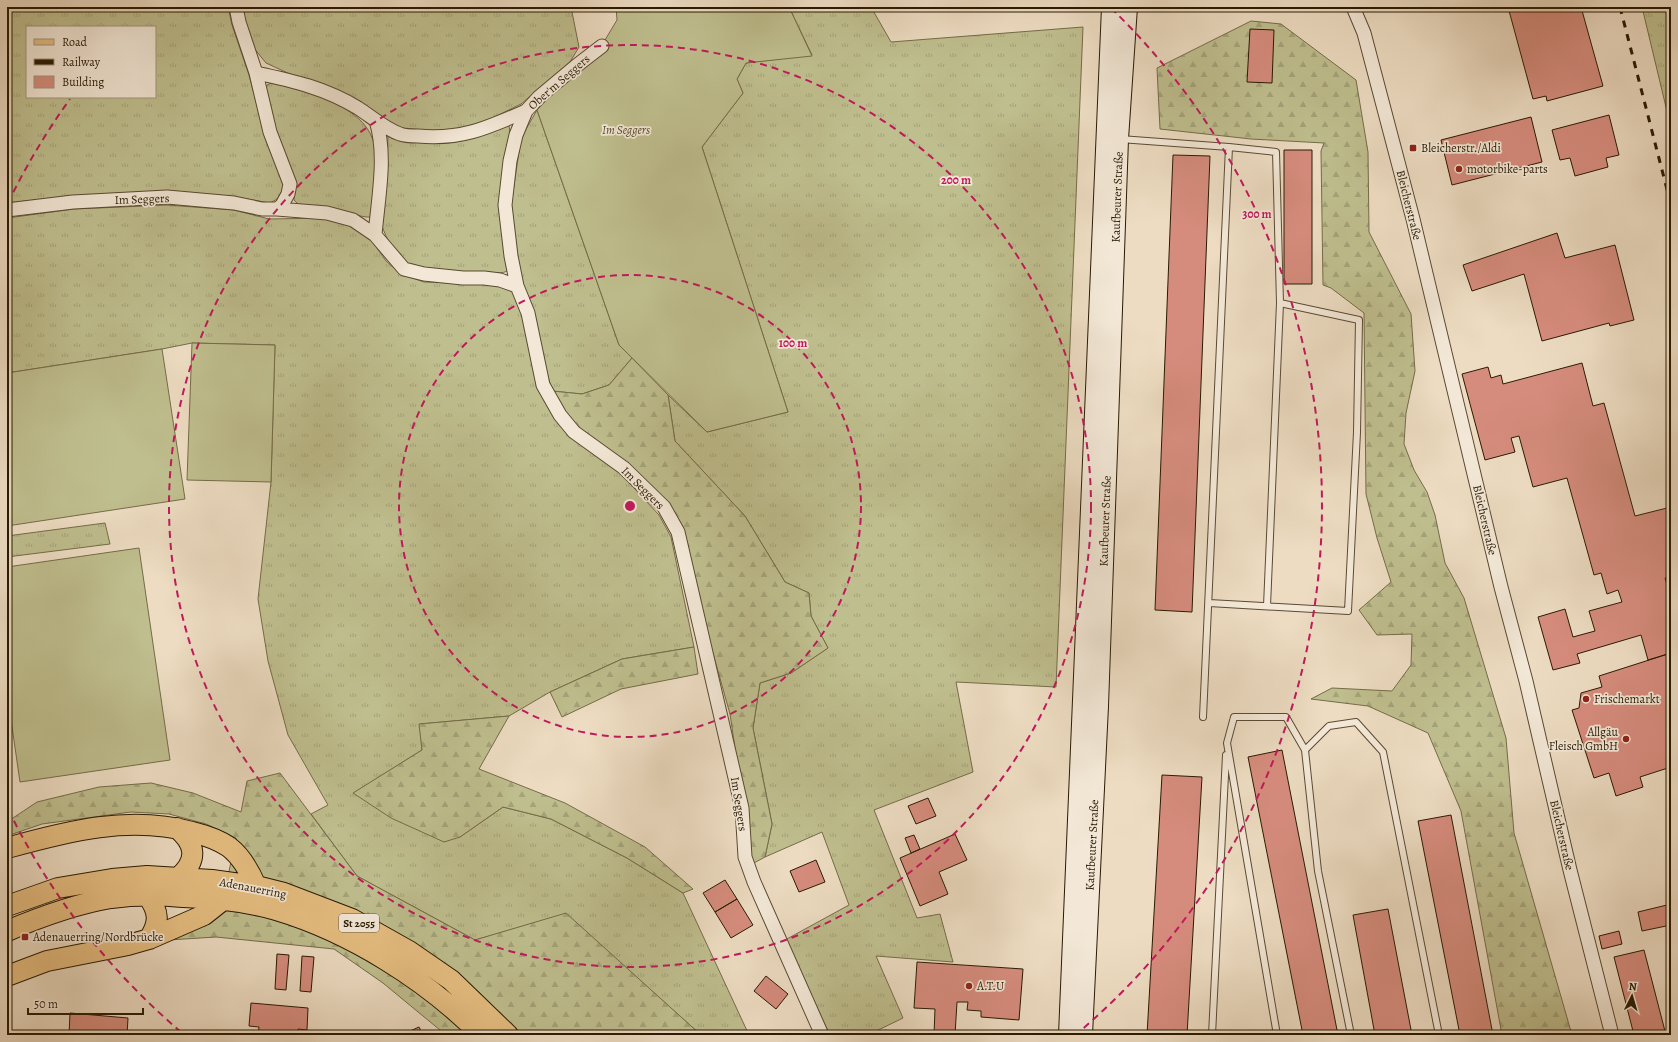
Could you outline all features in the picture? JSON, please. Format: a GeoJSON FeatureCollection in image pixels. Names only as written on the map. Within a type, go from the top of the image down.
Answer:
{"type":"FeatureCollection","features":[{"type":"Feature","properties":{"kind":"main road","name":"Kaufbeurer Straße"},"geometry":{"type":"LineString","coordinates":[[1068,1035],[1111,7]]}},
{"type":"Feature","properties":{"kind":"main road","name":"Kaufbeurer Straße"},"geometry":{"type":"LineString","coordinates":[[1083,1035],[1098,714],[1119,139],[1128,7]]}},
{"type":"Feature","properties":{"kind":"main road"},"geometry":{"type":"LineString","coordinates":[[7,848],[83,829],[142,824],[177,828],[205,836],[229,847],[249,869],[256,886]]}},
{"type":"Feature","properties":{"kind":"main road"},"geometry":{"type":"LineString","coordinates":[[177,828],[187,836],[191,844],[192,852],[191,861],[187,869],[179,877]]}},
{"type":"Feature","properties":{"kind":"main road","name":"Adenauerring"},"geometry":{"type":"LineString","coordinates":[[7,906],[58,888],[147,876],[179,877],[256,886],[284,893],[352,919],[409,951],[451,980],[508,1035]]}},
{"type":"Feature","properties":{"kind":"main road"},"geometry":{"type":"LineString","coordinates":[[148,896],[153,903],[158,918],[156,929],[149,939]]}},
{"type":"Feature","properties":{"kind":"main road","name":"Adenauerring"},"geometry":{"type":"LineString","coordinates":[[7,931],[64,909],[111,898],[148,896],[223,900],[276,910],[309,921],[352,941],[395,966],[462,1016],[481,1035]]}},
{"type":"Feature","properties":{"kind":"main road"},"geometry":{"type":"LineString","coordinates":[[7,976],[47,961],[128,945],[149,939],[204,915],[223,900]]}},
{"type":"Feature","properties":{"kind":"street"},"geometry":{"type":"LineString","coordinates":[[236,7],[239,22],[256,73],[270,132],[290,184],[288,194],[282,205],[277,209]]}},
{"type":"Feature","properties":{"kind":"street","name":"Bleicherstraße"},"geometry":{"type":"LineString","coordinates":[[1353,7],[1364,33],[1413,218],[1499,580],[1526,681],[1570,870],[1612,1035]]}},
{"type":"Feature","properties":{"kind":"street","name":"Ober'm Seggers"},"geometry":{"type":"LineString","coordinates":[[517,286],[511,256],[505,205],[510,161],[516,135],[526,111],[539,97],[602,46]]}},
{"type":"Feature","properties":{"kind":"street"},"geometry":{"type":"LineString","coordinates":[[256,73],[299,82],[333,95],[359,109],[400,135],[435,138],[455,137],[485,128],[526,111]]}},
{"type":"Feature","properties":{"kind":"street"},"geometry":{"type":"LineString","coordinates":[[374,235],[380,188],[382,148],[376,121]]}},
{"type":"Feature","properties":{"kind":"street","name":"Im Seggers"},"geometry":{"type":"LineString","coordinates":[[7,210],[73,202],[167,197],[234,203],[262,209],[327,213],[353,220],[374,235],[404,269],[424,274],[500,280],[517,286],[528,313],[543,385],[560,415],[574,432],[624,468],[664,507],[678,532],[742,808],[745,857],[754,882],[822,1035]]}},
{"type":"Feature","properties":{"kind":"lane"},"geometry":{"type":"LineString","coordinates":[[1119,139],[1276,152],[1280,303],[1267,606]]}},
{"type":"Feature","properties":{"kind":"lane"},"geometry":{"type":"LineString","coordinates":[[1202,717],[1209,603],[1229,147]]}},
{"type":"Feature","properties":{"kind":"lane"},"geometry":{"type":"LineString","coordinates":[[1209,603],[1348,611],[1357,432],[1359,320],[1280,303]]}},
{"type":"Feature","properties":{"kind":"lane"},"geometry":{"type":"LineString","coordinates":[[1212,1035],[1227,743],[1234,717],[1286,717],[1305,750],[1318,871],[1350,1035]]}},
{"type":"Feature","properties":{"kind":"lane"},"geometry":{"type":"LineString","coordinates":[[1305,750],[1329,726],[1356,722],[1383,752],[1439,1035]]}},
{"type":"Feature","properties":{"kind":"lane"},"geometry":{"type":"LineString","coordinates":[[1227,743],[1277,1035]]}},
{"type":"Feature","properties":{"kind":"green space"},"geometry":{"type":"Polygon","coordinates":[[[7,7],[228,7],[232,25],[249,75],[265,135],[283,179],[283,189],[277,199],[270,203],[236,197],[167,192],[73,196],[7,203],[7,7]]]}},
{"type":"Feature","properties":{"kind":"green space"},"geometry":{"type":"Polygon","coordinates":[[[241,7],[571,7],[579,47],[570,62],[521,104],[484,122],[455,130],[435,132],[401,129],[381,116],[266,63],[253,47],[241,7]]]}},
{"type":"Feature","properties":{"kind":"green space","name":"Im Seggers"},"geometry":{"type":"Polygon","coordinates":[[[616,7],[789,7],[812,56],[746,63],[737,79],[743,93],[702,147],[788,412],[707,432],[619,345],[537,110],[577,68],[602,45],[617,20],[616,7]]]}},
{"type":"Feature","properties":{"kind":"green space"},"geometry":{"type":"Polygon","coordinates":[[[789,7],[871,7],[891,42],[1083,27],[1056,687],[956,682],[973,772],[874,810],[917,918],[940,914],[953,962],[876,956],[903,1018],[868,1035],[830,1035],[785,940],[849,905],[822,832],[765,857],[772,824],[753,728],[760,683],[791,673],[828,648],[811,616],[809,593],[785,582],[745,516],[675,441],[668,395],[707,432],[788,412],[702,147],[743,93],[737,79],[746,63],[812,55],[789,7]]]}},
{"type":"Feature","properties":{"kind":"green space"},"geometry":{"type":"Polygon","coordinates":[[[1642,7],[1671,7],[1671,128],[1642,7]]]}},
{"type":"Feature","properties":{"kind":"green space"},"geometry":{"type":"Polygon","coordinates":[[[1251,21],[1281,24],[1356,80],[1368,152],[1369,232],[1411,314],[1415,371],[1406,413],[1404,444],[1414,470],[1427,492],[1435,515],[1445,563],[1464,598],[1506,738],[1514,833],[1572,1035],[1502,1035],[1461,811],[1428,733],[1368,706],[1311,699],[1332,688],[1392,691],[1411,665],[1412,634],[1377,635],[1359,610],[1391,582],[1377,538],[1366,494],[1364,313],[1331,288],[1323,285],[1321,151],[1324,143],[1251,139],[1160,129],[1157,68],[1251,21]]]}},
{"type":"Feature","properties":{"kind":"green space"},"geometry":{"type":"Polygon","coordinates":[[[275,81],[302,89],[332,101],[358,118],[367,128],[373,140],[377,168],[372,217],[299,205],[294,200],[296,183],[274,132],[264,95],[267,85],[275,81]]]}},
{"type":"Feature","properties":{"kind":"green space"},"geometry":{"type":"Polygon","coordinates":[[[537,110],[619,345],[632,358],[609,385],[582,394],[552,391],[515,256],[511,206],[521,138],[537,110]]]}},
{"type":"Feature","properties":{"kind":"green space"},"geometry":{"type":"Polygon","coordinates":[[[509,123],[509,270],[501,273],[436,272],[416,267],[403,260],[392,247],[382,226],[388,135],[422,142],[448,143],[469,139],[509,123]]]}},
{"type":"Feature","properties":{"kind":"green space"},"geometry":{"type":"Polygon","coordinates":[[[167,205],[234,210],[269,219],[327,218],[351,226],[372,241],[386,261],[401,274],[424,282],[484,284],[500,286],[513,292],[524,314],[538,385],[571,435],[622,475],[659,515],[671,537],[694,647],[622,659],[550,692],[509,716],[420,724],[422,750],[354,793],[460,837],[503,807],[551,819],[627,858],[683,893],[749,1035],[701,1035],[566,914],[475,940],[357,876],[311,814],[328,805],[288,735],[268,661],[258,599],[271,482],[275,345],[192,343],[7,373],[7,218],[74,209],[167,205]]]}},
{"type":"Feature","properties":{"kind":"green space"},"geometry":{"type":"Polygon","coordinates":[[[192,343],[275,345],[271,482],[187,480],[192,343]]]}},
{"type":"Feature","properties":{"kind":"green space"},"geometry":{"type":"Polygon","coordinates":[[[162,349],[185,499],[7,526],[7,373],[162,349]]]}},
{"type":"Feature","properties":{"kind":"green space"},"geometry":{"type":"Polygon","coordinates":[[[632,358],[668,395],[675,441],[745,516],[785,582],[809,593],[811,616],[828,648],[791,673],[760,683],[753,728],[772,824],[765,857],[752,864],[730,714],[695,589],[684,531],[563,413],[552,391],[582,394],[609,385],[632,358]]]}},
{"type":"Feature","properties":{"kind":"green space"},"geometry":{"type":"Polygon","coordinates":[[[105,523],[110,544],[7,557],[7,536],[105,523]]]}},
{"type":"Feature","properties":{"kind":"green space"},"geometry":{"type":"Polygon","coordinates":[[[139,548],[170,760],[20,782],[7,692],[7,567],[139,548]]]}},
{"type":"Feature","properties":{"kind":"green space"},"geometry":{"type":"Polygon","coordinates":[[[694,647],[698,674],[621,689],[562,717],[550,692],[622,659],[694,647]]]}},
{"type":"Feature","properties":{"kind":"green space"},"geometry":{"type":"Polygon","coordinates":[[[509,716],[479,769],[565,803],[645,847],[693,889],[683,893],[627,858],[551,819],[503,807],[460,837],[444,842],[391,818],[353,793],[422,750],[419,724],[509,716]]]}},
{"type":"Feature","properties":{"kind":"green space"},"geometry":{"type":"Polygon","coordinates":[[[280,773],[357,876],[475,940],[566,913],[701,1035],[446,1035],[383,983],[334,949],[216,937],[168,940],[223,900],[236,838],[206,824],[169,814],[131,812],[42,824],[7,836],[7,822],[37,802],[99,787],[151,783],[193,793],[241,812],[247,781],[280,773]]]}},
{"type":"Feature","properties":{"kind":"building"},"geometry":{"type":"Polygon","coordinates":[[[1508,7],[1581,7],[1603,86],[1547,101],[1546,96],[1533,99],[1508,7]]]}},
{"type":"Feature","properties":{"kind":"building"},"geometry":{"type":"Polygon","coordinates":[[[1250,29],[1274,30],[1272,83],[1247,82],[1250,29]]]}},
{"type":"Feature","properties":{"kind":"building"},"geometry":{"type":"Polygon","coordinates":[[[1609,115],[1619,155],[1606,158],[1608,167],[1575,176],[1570,158],[1560,160],[1552,130],[1609,115]]]}},
{"type":"Feature","properties":{"kind":"building"},"geometry":{"type":"Polygon","coordinates":[[[1531,117],[1542,162],[1452,185],[1441,140],[1531,117]]]}},
{"type":"Feature","properties":{"kind":"building"},"geometry":{"type":"Polygon","coordinates":[[[1284,150],[1312,150],[1312,284],[1284,284],[1284,150]]]}},
{"type":"Feature","properties":{"kind":"building"},"geometry":{"type":"Polygon","coordinates":[[[1173,155],[1210,156],[1192,612],[1155,610],[1173,155]]]}},
{"type":"Feature","properties":{"kind":"building"},"geometry":{"type":"Polygon","coordinates":[[[1557,233],[1565,258],[1615,245],[1634,320],[1610,326],[1609,323],[1542,341],[1524,274],[1472,291],[1463,265],[1557,233]]]}},
{"type":"Feature","properties":{"kind":"building"},"geometry":{"type":"Polygon","coordinates":[[[1582,363],[1593,406],[1604,403],[1635,516],[1671,507],[1671,576],[1665,578],[1671,598],[1671,653],[1648,660],[1641,635],[1577,654],[1580,663],[1553,670],[1538,617],[1565,609],[1573,637],[1595,631],[1589,611],[1622,602],[1618,590],[1607,594],[1601,573],[1594,575],[1567,478],[1533,487],[1519,436],[1511,438],[1515,452],[1485,460],[1462,374],[1488,367],[1491,378],[1501,375],[1503,384],[1582,363]]]}},
{"type":"Feature","properties":{"kind":"building","name":"Allgäu Fleisch GmbH"},"geometry":{"type":"Polygon","coordinates":[[[1671,653],[1671,767],[1640,777],[1643,787],[1616,796],[1609,773],[1594,778],[1572,710],[1579,708],[1581,693],[1602,687],[1599,676],[1671,653]]]}},
{"type":"Feature","properties":{"kind":"building"},"geometry":{"type":"Polygon","coordinates":[[[1282,750],[1338,1035],[1303,1035],[1248,757],[1282,750]]]}},
{"type":"Feature","properties":{"kind":"building"},"geometry":{"type":"Polygon","coordinates":[[[1162,775],[1202,777],[1187,1035],[1147,1035],[1162,775]]]}},
{"type":"Feature","properties":{"kind":"building"},"geometry":{"type":"Polygon","coordinates":[[[928,798],[936,816],[916,824],[908,806],[928,798]]]}},
{"type":"Feature","properties":{"kind":"building"},"geometry":{"type":"Polygon","coordinates":[[[1451,815],[1493,1035],[1460,1035],[1418,821],[1451,815]]]}},
{"type":"Feature","properties":{"kind":"building"},"geometry":{"type":"Polygon","coordinates":[[[955,834],[967,860],[939,872],[948,894],[920,906],[900,858],[955,834]]]}},
{"type":"Feature","properties":{"kind":"building"},"geometry":{"type":"Polygon","coordinates":[[[914,835],[920,849],[911,853],[905,838],[914,835]]]}},
{"type":"Feature","properties":{"kind":"building"},"geometry":{"type":"Polygon","coordinates":[[[816,860],[825,882],[799,892],[790,871],[816,860]]]}},
{"type":"Feature","properties":{"kind":"building"},"geometry":{"type":"Polygon","coordinates":[[[725,880],[737,899],[715,912],[703,893],[725,880]]]}},
{"type":"Feature","properties":{"kind":"building"},"geometry":{"type":"Polygon","coordinates":[[[737,899],[753,925],[731,938],[715,912],[737,899]]]}},
{"type":"Feature","properties":{"kind":"building"},"geometry":{"type":"Polygon","coordinates":[[[1667,905],[1671,925],[1642,931],[1638,912],[1667,905]]]}},
{"type":"Feature","properties":{"kind":"building"},"geometry":{"type":"Polygon","coordinates":[[[1388,909],[1412,1035],[1375,1035],[1353,915],[1388,909]]]}},
{"type":"Feature","properties":{"kind":"building"},"geometry":{"type":"Polygon","coordinates":[[[1619,931],[1622,944],[1602,949],[1599,936],[1619,931]]]}},
{"type":"Feature","properties":{"kind":"building"},"geometry":{"type":"Polygon","coordinates":[[[1644,950],[1666,1035],[1634,1035],[1614,957],[1644,950]]]}},
{"type":"Feature","properties":{"kind":"building"},"geometry":{"type":"Polygon","coordinates":[[[277,954],[289,955],[286,990],[275,989],[277,954]]]}},
{"type":"Feature","properties":{"kind":"building"},"geometry":{"type":"Polygon","coordinates":[[[302,956],[314,957],[311,992],[300,991],[302,956]]]}},
{"type":"Feature","properties":{"kind":"building","name":"A.T.U"},"geometry":{"type":"Polygon","coordinates":[[[917,962],[1023,969],[1019,1020],[981,1017],[981,1011],[967,1010],[968,1002],[957,1002],[955,1035],[934,1035],[935,1009],[914,1008],[917,962]]]}},
{"type":"Feature","properties":{"kind":"building"},"geometry":{"type":"Polygon","coordinates":[[[766,976],[788,994],[776,1009],[754,991],[766,976]]]}},
{"type":"Feature","properties":{"kind":"building"},"geometry":{"type":"Polygon","coordinates":[[[251,1003],[308,1008],[307,1030],[298,1029],[298,1035],[258,1035],[259,1027],[249,1026],[251,1003]]]}},
{"type":"Feature","properties":{"kind":"building"},"geometry":{"type":"Polygon","coordinates":[[[70,1013],[128,1018],[127,1035],[69,1035],[70,1013]]]}},
{"type":"Feature","properties":{"kind":"building"},"geometry":{"type":"Polygon","coordinates":[[[419,1027],[423,1035],[412,1035],[410,1031],[419,1027]]]}},
{"type":"Feature","properties":{"kind":"building"},"geometry":{"type":"Polygon","coordinates":[[[886,1030],[888,1035],[875,1035],[886,1030]]]}},
{"type":"Feature","properties":{"kind":"railway"},"geometry":{"type":"LineString","coordinates":[[1620,7],[1671,205]]}},
{"type":"Feature","properties":{"kind":"place","name":"Bleicherstr./Aldi"},"geometry":{"type":"Point","coordinates":[1413,148]}},
{"type":"Feature","properties":{"kind":"place","name":"motorbike-parts"},"geometry":{"type":"Point","coordinates":[1459,169]}},
{"type":"Feature","properties":{"kind":"place","name":"Frischemarkt"},"geometry":{"type":"Point","coordinates":[1586,699]}},
{"type":"Feature","properties":{"kind":"place","name":"Allgäu Fleisch GmbH"},"geometry":{"type":"Point","coordinates":[1626,739]}},
{"type":"Feature","properties":{"kind":"place","name":"Adenauerring/Nordbrücke"},"geometry":{"type":"Point","coordinates":[25,937]}},
{"type":"Feature","properties":{"kind":"place","name":"A.T.U"},"geometry":{"type":"Point","coordinates":[969,986]}}]}
